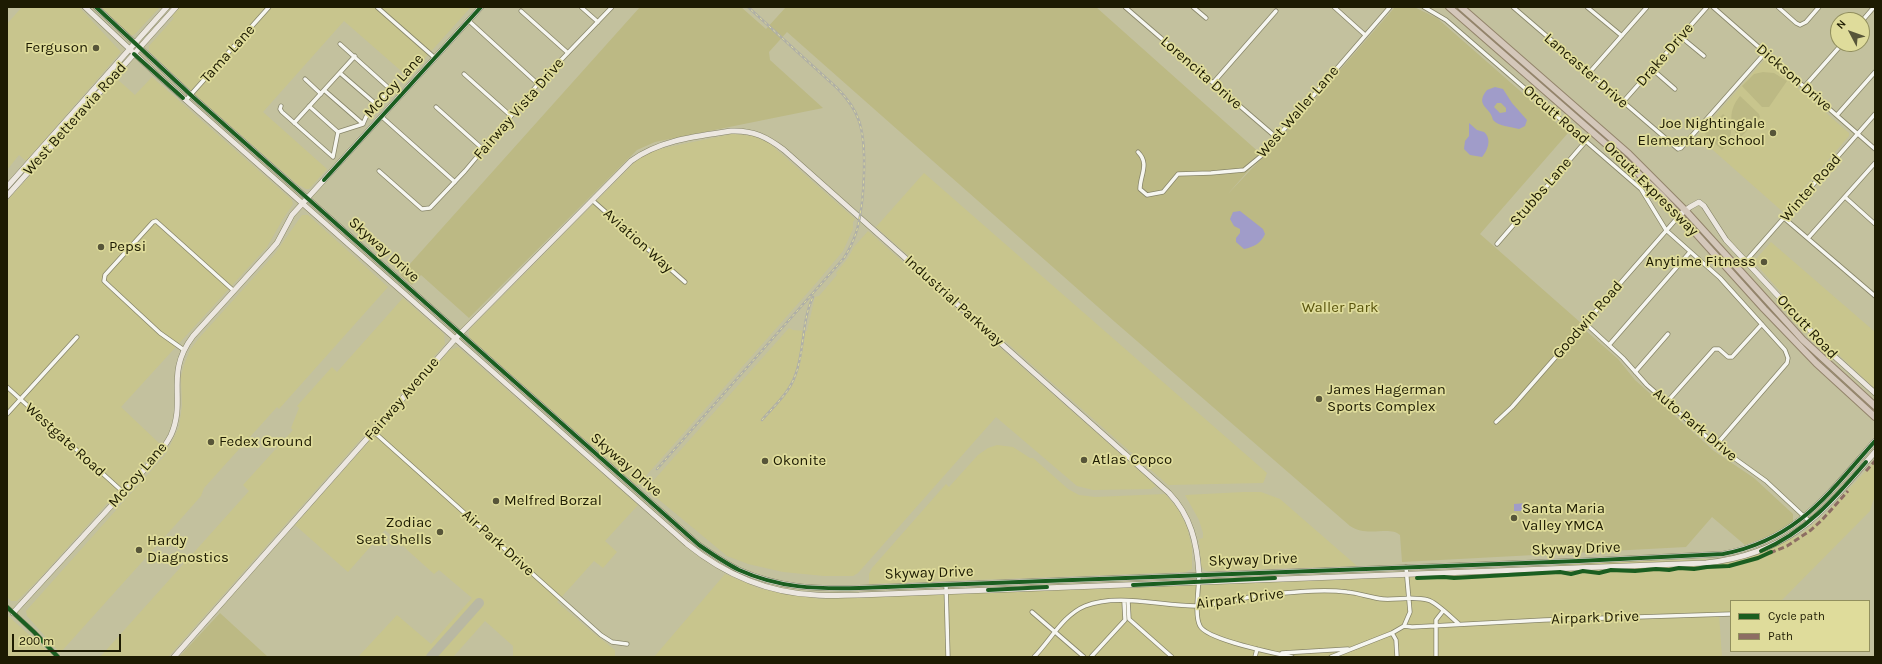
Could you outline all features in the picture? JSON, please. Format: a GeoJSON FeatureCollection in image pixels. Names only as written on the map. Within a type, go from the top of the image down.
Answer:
{"type":"FeatureCollection","features":[{"type":"Feature","properties":{"kind":"highway","name":"Orcutt Expressway"},"geometry":{"type":"LineString","coordinates":[[1449,7],[1623,159],[1679,216],[1777,323],[1816,363],[1875,417]]}},
{"type":"Feature","properties":{"kind":"highway","name":"Orcutt Expressway"},"geometry":{"type":"LineString","coordinates":[[1461,7],[1629,154],[1685,210],[1803,340],[1875,406]]}},
{"type":"Feature","properties":{"kind":"main road","name":"Skyway Drive"},"geometry":{"type":"LineString","coordinates":[[85,7],[134,54],[303,203],[688,536],[738,570],[779,584],[817,589],[946,585],[1199,574],[1579,561],[1723,554],[1739,551],[1766,542],[1805,517],[1875,441]]}},
{"type":"Feature","properties":{"kind":"main road","name":"Skyway Drive"},"geometry":{"type":"LineString","coordinates":[[96,7],[139,48],[307,198],[687,544],[736,576],[773,589],[816,595],[1199,582],[1727,561],[1753,554],[1775,545],[1810,522],[1832,501],[1875,452]]}},
{"type":"Feature","properties":{"kind":"main road","name":"West Betteravia Road"},"geometry":{"type":"LineString","coordinates":[[7,187],[167,7]]}},
{"type":"Feature","properties":{"kind":"main road","name":"West Betteravia Road"},"geometry":{"type":"LineString","coordinates":[[7,196],[176,7]]}},
{"type":"Feature","properties":{"kind":"main road","name":"McCoy Lane"},"geometry":{"type":"LineString","coordinates":[[13,613],[161,451],[171,434],[176,416],[176,375],[184,350],[193,336],[277,243],[286,223],[307,198],[481,7]]}},
{"type":"Feature","properties":{"kind":"main road","name":"Industrial Parkway"},"geometry":{"type":"LineString","coordinates":[[642,152],[672,142],[731,131],[752,132],[769,139],[1170,493],[1184,511],[1194,533],[1198,554],[1199,574]]}},
{"type":"Feature","properties":{"kind":"main road","name":"Fairway Avenue"},"geometry":{"type":"LineString","coordinates":[[174,657],[458,336],[631,161],[642,152]]}},
{"type":"Feature","properties":{"kind":"main road","name":"Orcutt Road"},"geometry":{"type":"LineString","coordinates":[[1679,216],[1695,203],[1699,202],[1704,206],[1726,240],[1834,356],[1875,393]]}},
{"type":"Feature","properties":{"kind":"street","name":"Tama Lane"},"geometry":{"type":"LineString","coordinates":[[186,100],[269,7]]}},
{"type":"Feature","properties":{"kind":"street"},"geometry":{"type":"LineString","coordinates":[[377,7],[435,58]]}},
{"type":"Feature","properties":{"kind":"street"},"geometry":{"type":"LineString","coordinates":[[581,7],[598,22]]}},
{"type":"Feature","properties":{"kind":"street","name":"Fairway Vista Drive"},"geometry":{"type":"LineString","coordinates":[[379,171],[422,210],[432,206],[484,150],[538,84],[612,7]]}},
{"type":"Feature","properties":{"kind":"street","name":"Lorencita Drive"},"geometry":{"type":"LineString","coordinates":[[1125,7],[1277,138]]}},
{"type":"Feature","properties":{"kind":"street"},"geometry":{"type":"LineString","coordinates":[[1193,7],[1206,18]]}},
{"type":"Feature","properties":{"kind":"street"},"geometry":{"type":"LineString","coordinates":[[1334,7],[1364,34]]}},
{"type":"Feature","properties":{"kind":"street","name":"West Waller Lane"},"geometry":{"type":"LineString","coordinates":[[1138,152],[1144,161],[1140,189],[1147,195],[1155,195],[1163,192],[1178,174],[1211,174],[1244,170],[1261,156],[1364,34],[1390,7]]}},
{"type":"Feature","properties":{"kind":"street","name":"Orcutt Road"},"geometry":{"type":"LineString","coordinates":[[1424,7],[1446,20],[1641,189],[1666,230],[1720,278],[1783,347],[1788,358],[1782,369],[1716,445]]}},
{"type":"Feature","properties":{"kind":"street","name":"Lancaster Drive"},"geometry":{"type":"LineString","coordinates":[[1514,7],[1589,74],[1678,150],[1765,53]]}},
{"type":"Feature","properties":{"kind":"street"},"geometry":{"type":"LineString","coordinates":[[1587,7],[1622,36]]}},
{"type":"Feature","properties":{"kind":"street"},"geometry":{"type":"LineString","coordinates":[[1589,74],[1647,7]]}},
{"type":"Feature","properties":{"kind":"street","name":"Drake Drive"},"geometry":{"type":"LineString","coordinates":[[1623,102],[1707,7]]}},
{"type":"Feature","properties":{"kind":"street","name":"Dickson Drive"},"geometry":{"type":"LineString","coordinates":[[1713,7],[1875,149]]}},
{"type":"Feature","properties":{"kind":"street"},"geometry":{"type":"LineString","coordinates":[[1778,7],[1800,25],[1806,22],[1819,7]]}},
{"type":"Feature","properties":{"kind":"street"},"geometry":{"type":"LineString","coordinates":[[521,11],[568,53]]}},
{"type":"Feature","properties":{"kind":"street"},"geometry":{"type":"LineString","coordinates":[[1213,83],[1276,11]]}},
{"type":"Feature","properties":{"kind":"street"},"geometry":{"type":"LineString","coordinates":[[469,21],[538,84]]}},
{"type":"Feature","properties":{"kind":"street"},"geometry":{"type":"LineString","coordinates":[[1681,37],[1704,56]]}},
{"type":"Feature","properties":{"kind":"street"},"geometry":{"type":"LineString","coordinates":[[340,44],[390,89],[364,119],[364,124]]}},
{"type":"Feature","properties":{"kind":"street"},"geometry":{"type":"LineString","coordinates":[[1804,87],[1835,52]]}},
{"type":"Feature","properties":{"kind":"street"},"geometry":{"type":"LineString","coordinates":[[294,123],[355,56]]}},
{"type":"Feature","properties":{"kind":"street"},"geometry":{"type":"LineString","coordinates":[[1652,69],[1675,89]]}},
{"type":"Feature","properties":{"kind":"street"},"geometry":{"type":"LineString","coordinates":[[1837,115],[1875,72]]}},
{"type":"Feature","properties":{"kind":"street"},"geometry":{"type":"LineString","coordinates":[[340,73],[377,105]]}},
{"type":"Feature","properties":{"kind":"street"},"geometry":{"type":"LineString","coordinates":[[464,74],[511,116]]}},
{"type":"Feature","properties":{"kind":"street"},"geometry":{"type":"LineString","coordinates":[[305,80],[321,94]]}},
{"type":"Feature","properties":{"kind":"street"},"geometry":{"type":"LineString","coordinates":[[324,90],[364,124]]}},
{"type":"Feature","properties":{"kind":"street"},"geometry":{"type":"LineString","coordinates":[[281,106],[281,110],[294,123],[333,157],[338,132]]}},
{"type":"Feature","properties":{"kind":"street"},"geometry":{"type":"LineString","coordinates":[[309,106],[338,132]]}},
{"type":"Feature","properties":{"kind":"street"},"geometry":{"type":"LineString","coordinates":[[436,107],[484,150]]}},
{"type":"Feature","properties":{"kind":"street","name":"Winter Road"},"geometry":{"type":"LineString","coordinates":[[1746,261],[1875,114]]}},
{"type":"Feature","properties":{"kind":"street"},"geometry":{"type":"LineString","coordinates":[[382,117],[455,182]]}},
{"type":"Feature","properties":{"kind":"street"},"geometry":{"type":"LineString","coordinates":[[338,132],[364,124]]}},
{"type":"Feature","properties":{"kind":"street","name":"Stubbs Lane"},"geometry":{"type":"LineString","coordinates":[[1497,244],[1586,141]]}},
{"type":"Feature","properties":{"kind":"street"},"geometry":{"type":"LineString","coordinates":[[1809,237],[1875,163]]}},
{"type":"Feature","properties":{"kind":"street"},"geometry":{"type":"LineString","coordinates":[[1845,197],[1875,224]]}},
{"type":"Feature","properties":{"kind":"street","name":"Aviation Way"},"geometry":{"type":"LineString","coordinates":[[592,200],[685,282]]}},
{"type":"Feature","properties":{"kind":"street","name":"Goodwin Road"},"geometry":{"type":"LineString","coordinates":[[1496,422],[1512,407],[1679,216]]}},
{"type":"Feature","properties":{"kind":"street"},"geometry":{"type":"LineString","coordinates":[[1784,218],[1809,237],[1875,296]]}},
{"type":"Feature","properties":{"kind":"street"},"geometry":{"type":"LineString","coordinates":[[184,350],[160,333],[104,281],[105,275],[153,222],[156,221],[234,291]]}},
{"type":"Feature","properties":{"kind":"street"},"geometry":{"type":"LineString","coordinates":[[1609,344],[1690,252]]}},
{"type":"Feature","properties":{"kind":"street","name":"Auto Park Drive"},"geometry":{"type":"LineString","coordinates":[[1585,323],[1609,344],[1635,372],[1667,402],[1716,445],[1766,481],[1810,522]]}},
{"type":"Feature","properties":{"kind":"street"},"geometry":{"type":"LineString","coordinates":[[1667,402],[1714,349],[1719,349],[1728,357],[1732,357],[1762,324]]}},
{"type":"Feature","properties":{"kind":"street"},"geometry":{"type":"LineString","coordinates":[[1635,372],[1668,334]]}},
{"type":"Feature","properties":{"kind":"street"},"geometry":{"type":"LineString","coordinates":[[7,414],[77,337]]}},
{"type":"Feature","properties":{"kind":"street","name":"Westgate Road"},"geometry":{"type":"LineString","coordinates":[[7,387],[124,492]]}},
{"type":"Feature","properties":{"kind":"street","name":"Air Park Drive"},"geometry":{"type":"LineString","coordinates":[[374,432],[601,635],[612,642],[627,644]]}},
{"type":"Feature","properties":{"kind":"street"},"geometry":{"type":"LineString","coordinates":[[1331,657],[1392,633],[1404,626],[1410,612],[1406,567]]}},
{"type":"Feature","properties":{"kind":"street"},"geometry":{"type":"LineString","coordinates":[[1199,574],[1198,622],[1204,632],[1217,638],[1292,657]]}},
{"type":"Feature","properties":{"kind":"street"},"geometry":{"type":"LineString","coordinates":[[946,585],[948,657]]}},
{"type":"Feature","properties":{"kind":"street","name":"Airpark Drive"},"geometry":{"type":"LineString","coordinates":[[1034,657],[1069,616],[1085,606],[1104,602],[1126,601],[1198,606],[1223,604],[1271,594],[1336,591],[1380,599],[1429,600],[1459,624]]}},
{"type":"Feature","properties":{"kind":"street"},"geometry":{"type":"LineString","coordinates":[[1091,657],[1127,619],[1126,601]]}},
{"type":"Feature","properties":{"kind":"street"},"geometry":{"type":"LineString","coordinates":[[7,607],[58,657]]}},
{"type":"Feature","properties":{"kind":"street"},"geometry":{"type":"LineString","coordinates":[[1436,657],[1437,617],[1443,611]]}},
{"type":"Feature","properties":{"kind":"street"},"geometry":{"type":"LineString","coordinates":[[1032,612],[1084,657]]}},
{"type":"Feature","properties":{"kind":"street","name":"Airpark Drive"},"geometry":{"type":"LineString","coordinates":[[1404,626],[1412,627],[1730,614]]}},
{"type":"Feature","properties":{"kind":"street"},"geometry":{"type":"LineString","coordinates":[[1127,619],[1172,657]]}},
{"type":"Feature","properties":{"kind":"street"},"geometry":{"type":"LineString","coordinates":[[1392,633],[1396,640],[1396,657]]}},
{"type":"Feature","properties":{"kind":"street"},"geometry":{"type":"LineString","coordinates":[[1255,657],[1257,649]]}},
{"type":"Feature","properties":{"kind":"street"},"geometry":{"type":"LineString","coordinates":[[1277,653],[1353,649]]}},
{"type":"Feature","properties":{"kind":"shaded area"},"geometry":{"type":"Polygon","coordinates":[[[22,7],[79,7],[121,52],[26,161],[19,155],[7,170],[7,24],[22,7]]]}},
{"type":"Feature","properties":{"kind":"shaded area"},"geometry":{"type":"Polygon","coordinates":[[[101,7],[160,7],[135,34],[131,36],[101,7]]]}},
{"type":"Feature","properties":{"kind":"shaded area"},"geometry":{"type":"Polygon","coordinates":[[[180,7],[471,7],[408,77],[344,21],[263,112],[327,169],[309,189],[306,189],[297,184],[200,99],[149,51],[149,46],[174,18],[172,16],[180,7]]]}},
{"type":"Feature","properties":{"kind":"shaded area"},"geometry":{"type":"Polygon","coordinates":[[[1764,60],[1766,60],[1849,133],[1849,136],[1783,212],[1697,136],[1764,60]]]}},
{"type":"Feature","properties":{"kind":"shaded area"},"geometry":{"type":"Polygon","coordinates":[[[152,77],[292,200],[293,204],[267,247],[121,407],[160,444],[159,446],[39,579],[17,601],[11,601],[7,597],[7,201],[117,79],[135,95],[152,77]]]}},
{"type":"Feature","properties":{"kind":"shaded area"},"geometry":{"type":"Polygon","coordinates":[[[1495,87],[1503,89],[1512,103],[1527,120],[1525,126],[1519,129],[1495,122],[1484,106],[1482,100],[1483,95],[1487,90],[1495,87]],[[1497,103],[1494,107],[1500,113],[1506,112],[1506,108],[1501,103],[1497,103]]]}},
{"type":"Feature","properties":{"kind":"shaded area"},"geometry":{"type":"Polygon","coordinates":[[[1469,123],[1477,130],[1484,132],[1488,138],[1487,148],[1482,157],[1470,155],[1464,149],[1465,141],[1469,136],[1469,123]]]}},
{"type":"Feature","properties":{"kind":"shaded area"},"geometry":{"type":"Polygon","coordinates":[[[732,134],[753,136],[769,143],[855,219],[853,222],[853,229],[843,251],[817,282],[637,486],[471,339],[469,336],[469,330],[638,159],[646,154],[664,148],[732,134]]]}},
{"type":"Feature","properties":{"kind":"shaded area"},"geometry":{"type":"Polygon","coordinates":[[[924,173],[1267,473],[1263,483],[1168,485],[876,227],[924,173]]]}},
{"type":"Feature","properties":{"kind":"shaded area"},"geometry":{"type":"Polygon","coordinates":[[[1240,211],[1263,229],[1265,234],[1257,244],[1244,249],[1236,242],[1240,229],[1234,226],[1230,219],[1233,212],[1240,211]]]}},
{"type":"Feature","properties":{"kind":"shaded area"},"geometry":{"type":"Polygon","coordinates":[[[302,215],[308,215],[388,287],[279,409],[277,407],[204,488],[201,496],[60,653],[27,616],[26,611],[166,454],[179,427],[182,406],[181,377],[190,350],[199,338],[274,255],[302,215]]]}},
{"type":"Feature","properties":{"kind":"shaded area"},"geometry":{"type":"Polygon","coordinates":[[[868,231],[1156,486],[1151,489],[1093,490],[1077,486],[996,417],[858,573],[853,576],[824,576],[783,572],[748,564],[727,556],[646,489],[789,328],[793,330],[807,331],[815,297],[819,296],[837,275],[836,273],[848,258],[854,247],[868,231]]]}},
{"type":"Feature","properties":{"kind":"shaded area"},"geometry":{"type":"Polygon","coordinates":[[[1771,242],[1875,332],[1875,389],[1826,343],[1755,263],[1756,259],[1771,242]]]}},
{"type":"Feature","properties":{"kind":"shaded area"},"geometry":{"type":"Polygon","coordinates":[[[403,298],[444,334],[445,344],[168,657],[100,657],[249,491],[243,485],[293,430],[291,428],[299,408],[297,406],[332,367],[337,372],[403,298]]]}},
{"type":"Feature","properties":{"kind":"shaded area"},"geometry":{"type":"Polygon","coordinates":[[[458,347],[638,505],[605,541],[617,552],[603,568],[594,561],[557,602],[615,650],[615,657],[513,657],[513,646],[485,621],[453,657],[358,657],[397,615],[431,644],[472,598],[439,570],[434,574],[385,530],[348,572],[295,525],[450,350],[458,347]]]}},
{"type":"Feature","properties":{"kind":"shaded area"},"geometry":{"type":"Polygon","coordinates":[[[997,445],[1013,447],[1030,458],[1033,458],[1068,489],[1079,495],[1095,497],[1165,494],[1178,509],[1187,527],[1192,548],[1192,569],[1185,572],[869,584],[869,574],[872,568],[946,484],[949,487],[978,455],[988,448],[997,445]]]}},
{"type":"Feature","properties":{"kind":"shaded area"},"geometry":{"type":"Polygon","coordinates":[[[1875,461],[1875,495],[1870,511],[1782,600],[1730,600],[1730,613],[1719,614],[1722,657],[654,657],[725,574],[758,588],[821,599],[1559,573],[1558,563],[1730,559],[1799,536],[1825,515],[1875,461]]]}},
{"type":"Feature","properties":{"kind":"shaded area"},"geometry":{"type":"Polygon","coordinates":[[[1261,492],[1280,499],[1357,566],[1204,570],[1201,565],[1199,539],[1203,538],[1203,533],[1199,520],[1185,495],[1261,492]]]}},
{"type":"Feature","properties":{"kind":"shaded area"},"geometry":{"type":"Polygon","coordinates":[[[1527,503],[1527,511],[1514,511],[1514,504],[1527,503]]]}},
{"type":"Feature","properties":{"kind":"shaded area"},"geometry":{"type":"Polygon","coordinates":[[[7,615],[54,657],[7,657],[7,615]]]}},
{"type":"Feature","properties":{"kind":"green space","name":"Waller Park"},"geometry":{"type":"Polygon","coordinates":[[[640,7],[741,7],[766,29],[786,7],[1096,7],[1262,155],[1227,195],[1276,143],[1395,7],[1414,7],[1437,18],[1568,133],[1480,234],[1581,323],[1585,330],[1618,359],[1635,380],[1714,451],[1754,478],[1793,514],[1793,522],[1770,536],[1745,545],[1712,517],[1686,547],[1402,562],[1400,535],[1390,531],[1364,531],[1350,526],[1115,322],[787,32],[769,52],[770,60],[823,108],[655,142],[637,150],[469,318],[421,275],[412,285],[400,275],[640,7]]]}},
{"type":"Feature","properties":{"kind":"green space"},"geometry":{"type":"Polygon","coordinates":[[[1763,72],[1774,73],[1787,81],[1769,107],[1762,107],[1742,86],[1754,74],[1763,72]]]}},
{"type":"Feature","properties":{"kind":"green space"},"geometry":{"type":"Polygon","coordinates":[[[1740,96],[1759,114],[1760,117],[1740,138],[1733,128],[1731,117],[1736,101],[1740,96]]]}},
{"type":"Feature","properties":{"kind":"green space"},"geometry":{"type":"Polygon","coordinates":[[[1723,114],[1727,118],[1731,127],[1731,132],[1726,145],[1722,150],[1705,134],[1723,114]]]}},
{"type":"Feature","properties":{"kind":"green space"},"geometry":{"type":"Polygon","coordinates":[[[220,613],[268,657],[179,657],[220,613]]]}},
{"type":"Feature","properties":{"kind":"taxiway"},"geometry":{"type":"LineString","coordinates":[[431,657],[479,603]]}},
{"type":"Feature","properties":{"kind":"railway"},"geometry":{"type":"LineString","coordinates":[[657,469],[844,258],[854,240],[859,222],[863,193],[864,161],[862,132],[855,112],[847,99],[837,88],[748,7]]}},
{"type":"Feature","properties":{"kind":"railway"},"geometry":{"type":"LineString","coordinates":[[762,420],[785,394],[795,376],[809,307],[813,297]]}},
{"type":"Feature","properties":{"kind":"marked path"},"geometry":{"type":"LineString","coordinates":[[1866,471],[1875,461]]}},
{"type":"Feature","properties":{"kind":"marked path"},"geometry":{"type":"LineString","coordinates":[[1770,553],[1787,546],[1811,530],[1848,491]]}},
{"type":"Feature","properties":{"kind":"cycle path"},"geometry":{"type":"LineString","coordinates":[[96,7],[193,97],[699,545],[739,570],[768,581],[798,586],[859,588],[1579,561],[1723,554],[1749,547],[1771,538],[1791,526],[1826,496],[1875,441]]}},
{"type":"Feature","properties":{"kind":"cycle path"},"geometry":{"type":"LineString","coordinates":[[324,180],[481,7]]}},
{"type":"Feature","properties":{"kind":"cycle path"},"geometry":{"type":"LineString","coordinates":[[134,54],[183,98]]}},
{"type":"Feature","properties":{"kind":"cycle path"},"geometry":{"type":"LineString","coordinates":[[1761,551],[1792,534],[1819,513],[1866,462]]}},
{"type":"Feature","properties":{"kind":"cycle path"},"geometry":{"type":"LineString","coordinates":[[1417,578],[1454,578],[1560,572],[1571,574],[1583,571],[1599,573],[1611,570],[1635,571],[1656,569],[1669,570],[1679,568],[1694,569],[1729,566],[1758,558],[1771,552]]}},
{"type":"Feature","properties":{"kind":"cycle path"},"geometry":{"type":"LineString","coordinates":[[1133,585],[1275,578]]}},
{"type":"Feature","properties":{"kind":"cycle path"},"geometry":{"type":"LineString","coordinates":[[988,590],[1047,587]]}},
{"type":"Feature","properties":{"kind":"cycle path"},"geometry":{"type":"LineString","coordinates":[[7,607],[58,657]]}},
{"type":"Feature","properties":{"kind":"place","name":"Ferguson"},"geometry":{"type":"Point","coordinates":[96,48]}},
{"type":"Feature","properties":{"kind":"place","name":"Joe Nightingale Elementary School"},"geometry":{"type":"Point","coordinates":[1773,133]}},
{"type":"Feature","properties":{"kind":"place","name":"Pepsi"},"geometry":{"type":"Point","coordinates":[101,247]}},
{"type":"Feature","properties":{"kind":"place","name":"Anytime Fitness"},"geometry":{"type":"Point","coordinates":[1764,262]}},
{"type":"Feature","properties":{"kind":"place","name":"James Hagerman Sports Complex"},"geometry":{"type":"Point","coordinates":[1319,399]}},
{"type":"Feature","properties":{"kind":"place","name":"Fedex Ground"},"geometry":{"type":"Point","coordinates":[211,442]}},
{"type":"Feature","properties":{"kind":"place","name":"Atlas Copco"},"geometry":{"type":"Point","coordinates":[1084,460]}},
{"type":"Feature","properties":{"kind":"place","name":"Okonite"},"geometry":{"type":"Point","coordinates":[765,461]}},
{"type":"Feature","properties":{"kind":"place","name":"Melfred Borzal"},"geometry":{"type":"Point","coordinates":[496,501]}},
{"type":"Feature","properties":{"kind":"place","name":"Santa Maria Valley YMCA"},"geometry":{"type":"Point","coordinates":[1514,518]}},
{"type":"Feature","properties":{"kind":"place","name":"Zodiac Seat Shells"},"geometry":{"type":"Point","coordinates":[440,532]}},
{"type":"Feature","properties":{"kind":"place","name":"Hardy Diagnostics"},"geometry":{"type":"Point","coordinates":[139,550]}}]}
